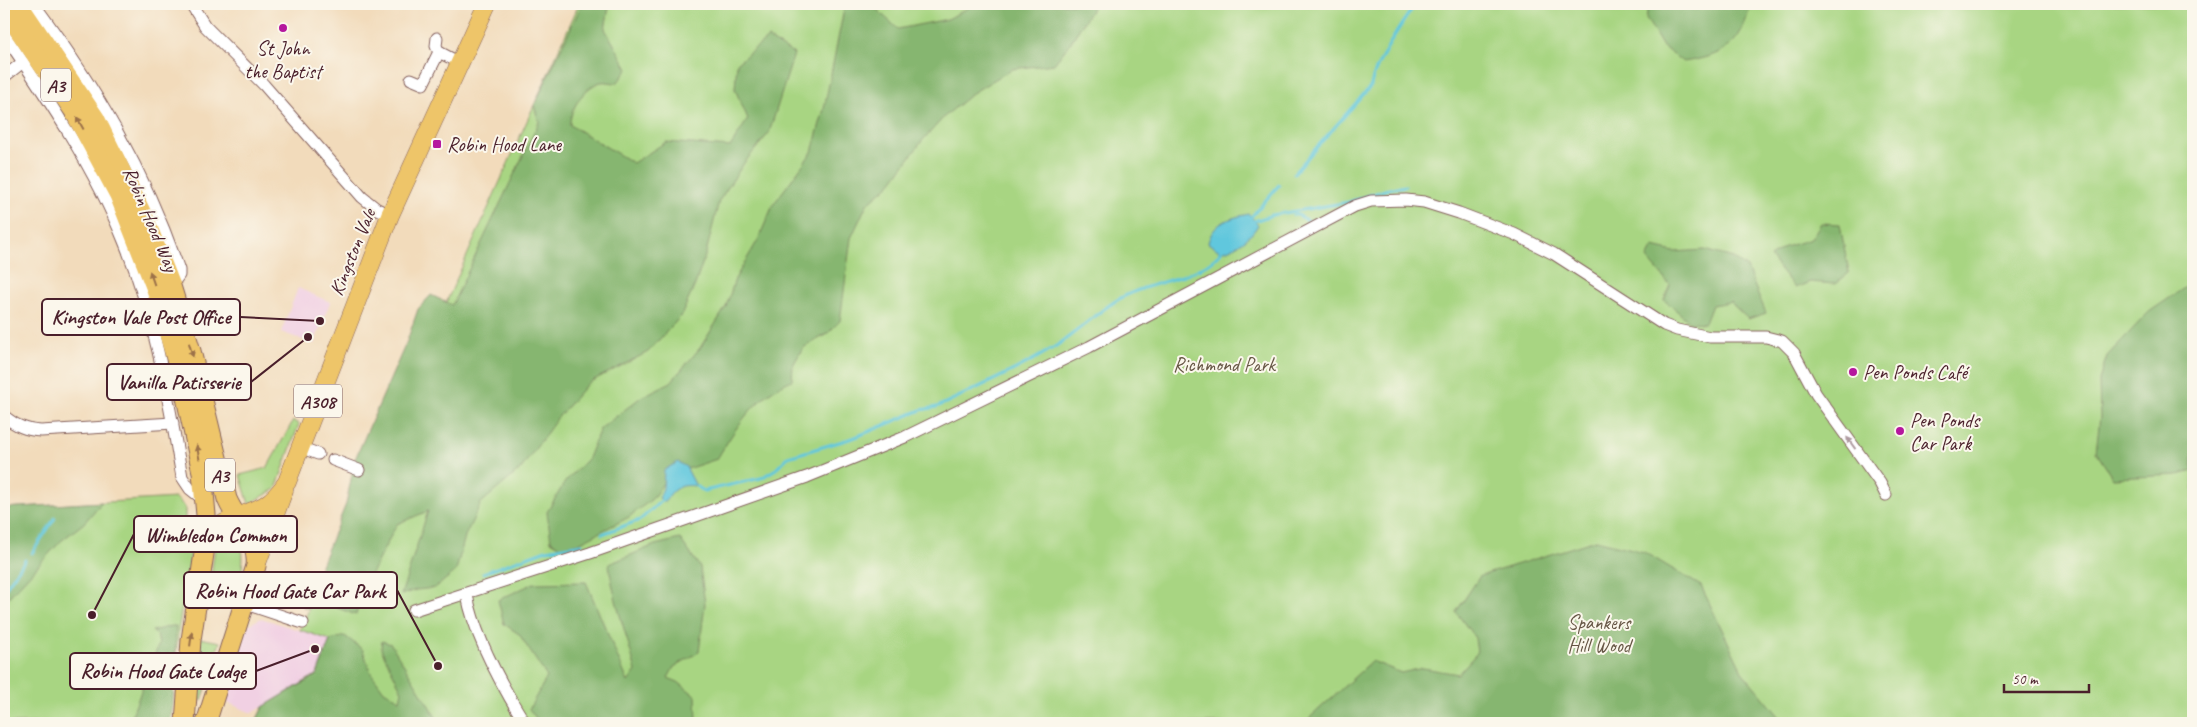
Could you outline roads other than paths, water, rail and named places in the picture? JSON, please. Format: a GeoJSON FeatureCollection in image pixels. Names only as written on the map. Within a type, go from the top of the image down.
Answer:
{"type":"FeatureCollection","features":[{"type":"Feature","properties":{"kind":"highway","name":"Robin Hood Way"},"geometry":{"type":"LineString","coordinates":[[18,4],[95,118],[175,278],[224,491],[237,517]]}},
{"type":"Feature","properties":{"kind":"highway","name":"Robin Hood Way"},"geometry":{"type":"LineString","coordinates":[[4,8],[74,111],[104,166],[132,226],[156,289],[175,352],[199,455],[205,500],[205,547]]}},
{"type":"Feature","properties":{"kind":"highway","name":"A3"},"geometry":{"type":"LineString","coordinates":[[206,723],[256,566],[253,540],[237,517]]}},
{"type":"Feature","properties":{"kind":"highway","name":"A3"},"geometry":{"type":"LineString","coordinates":[[185,723],[191,640],[205,547]]}},
{"type":"Feature","properties":{"kind":"main road","name":"Kingston Vale"},"geometry":{"type":"LineString","coordinates":[[237,517],[265,505],[278,494],[287,482],[390,215],[487,4]]}},
{"type":"Feature","properties":{"kind":"main road","name":"A308"},"geometry":{"type":"LineString","coordinates":[[256,566],[287,482]]}},
{"type":"Feature","properties":{"kind":"main road","name":"A3"},"geometry":{"type":"LineString","coordinates":[[205,547],[207,539],[214,530],[237,517]]}},
{"type":"Feature","properties":{"kind":"street","name":"Robin Hood Way"},"geometry":{"type":"LineString","coordinates":[[34,4],[79,67],[126,146],[154,202],[175,278]]}},
{"type":"Feature","properties":{"kind":"street"},"geometry":{"type":"LineString","coordinates":[[191,4],[205,26],[264,85],[362,197],[377,209],[390,215]]}},
{"type":"Feature","properties":{"kind":"street","name":"Robin Hood Way"},"geometry":{"type":"LineString","coordinates":[[4,34],[93,174],[125,242],[140,284],[158,348],[183,480],[205,500]]}},
{"type":"Feature","properties":{"kind":"street"},"geometry":{"type":"LineString","coordinates":[[437,38],[436,46],[439,52],[460,62]]}},
{"type":"Feature","properties":{"kind":"street"},"geometry":{"type":"LineString","coordinates":[[411,79],[423,84],[439,52]]}},
{"type":"Feature","properties":{"kind":"street"},"geometry":{"type":"LineString","coordinates":[[4,77],[23,62]]}},
{"type":"Feature","properties":{"kind":"street"},"geometry":{"type":"LineString","coordinates":[[414,610],[466,595],[807,477],[905,437],[1089,347],[1355,206],[1371,201],[1406,200],[1424,202],[1514,234],[1554,254],[1651,318],[1677,330],[1710,337],[1766,337],[1782,341],[1794,353],[1816,394],[1886,494]]}},
{"type":"Feature","properties":{"kind":"street"},"geometry":{"type":"LineString","coordinates":[[4,416],[14,425],[27,430],[41,431],[173,423]]}},
{"type":"Feature","properties":{"kind":"street"},"geometry":{"type":"LineString","coordinates":[[300,447],[318,454]]}},
{"type":"Feature","properties":{"kind":"street"},"geometry":{"type":"LineString","coordinates":[[333,460],[360,470]]}},
{"type":"Feature","properties":{"kind":"street"},"geometry":{"type":"LineString","coordinates":[[466,595],[491,661],[524,723]]}},
{"type":"Feature","properties":{"kind":"street"},"geometry":{"type":"LineString","coordinates":[[243,603],[303,623]]}},
{"type":"Feature","properties":{"kind":"water"},"geometry":{"type":"Polygon","coordinates":[[[1249,214],[1258,225],[1251,235],[1242,242],[1221,252],[1208,243],[1214,230],[1223,222],[1249,214]]]}},
{"type":"Feature","properties":{"kind":"water"},"geometry":{"type":"Polygon","coordinates":[[[678,462],[686,467],[696,486],[681,486],[671,493],[665,502],[659,498],[663,488],[664,470],[678,462]]]}},
{"type":"Feature","properties":{"kind":"waterway"},"geometry":{"type":"LineString","coordinates":[[1294,173],[1371,86],[1383,56],[1416,4]]}},
{"type":"Feature","properties":{"kind":"waterway"},"geometry":{"type":"LineString","coordinates":[[1251,217],[1279,185]]}},
{"type":"Feature","properties":{"kind":"waterway"},"geometry":{"type":"LineString","coordinates":[[1254,221],[1272,215],[1349,202],[1388,189],[1405,186]]}},
{"type":"Feature","properties":{"kind":"waterway"},"geometry":{"type":"LineString","coordinates":[[1293,215],[1298,215],[1313,223]]}},
{"type":"Feature","properties":{"kind":"waterway"},"geometry":{"type":"LineString","coordinates":[[696,486],[704,491],[761,478],[776,469],[788,457],[853,438],[921,410],[937,407],[1042,355],[1121,298],[1203,267],[1221,252]]}},
{"type":"Feature","properties":{"kind":"waterway"},"geometry":{"type":"LineString","coordinates":[[602,534],[640,520],[662,500]]}},
{"type":"Feature","properties":{"kind":"waterway"},"geometry":{"type":"LineString","coordinates":[[32,553],[55,518]]}},
{"type":"Feature","properties":{"kind":"waterway"},"geometry":{"type":"LineString","coordinates":[[483,573],[546,550],[582,544]]}},
{"type":"Feature","properties":{"kind":"waterway"},"geometry":{"type":"LineString","coordinates":[[4,590],[25,560]]}},
{"type":"Feature","properties":{"kind":"place","name":"St John the Baptist"},"geometry":{"type":"Point","coordinates":[283,28]}},
{"type":"Feature","properties":{"kind":"place","name":"Robin Hood Lane"},"geometry":{"type":"Point","coordinates":[437,144]}},
{"type":"Feature","properties":{"kind":"place","name":"Kingston Vale Post Office"},"geometry":{"type":"Point","coordinates":[320,321]}},
{"type":"Feature","properties":{"kind":"place","name":"Vanilla Patisserie"},"geometry":{"type":"Point","coordinates":[308,337]}},
{"type":"Feature","properties":{"kind":"place","name":"Pen Ponds Café"},"geometry":{"type":"Point","coordinates":[1853,372]}},
{"type":"Feature","properties":{"kind":"place","name":"Pen Ponds Car Park"},"geometry":{"type":"Point","coordinates":[1900,431]}},
{"type":"Feature","properties":{"kind":"place","name":"Wimbledon Common"},"geometry":{"type":"Point","coordinates":[92,615]}},
{"type":"Feature","properties":{"kind":"place","name":"Robin Hood Gate Lodge"},"geometry":{"type":"Point","coordinates":[315,649]}},
{"type":"Feature","properties":{"kind":"place","name":"Robin Hood Gate Car Park"},"geometry":{"type":"Point","coordinates":[438,666]}},
{"type":"Feature","properties":{"kind":"park label","name":"Richmond Park"},"geometry":{"type":"Point","coordinates":[1224,364]}},
{"type":"Feature","properties":{"kind":"park label","name":"Spankers Hill Wood"},"geometry":{"type":"Point","coordinates":[1599,634]}}]}
